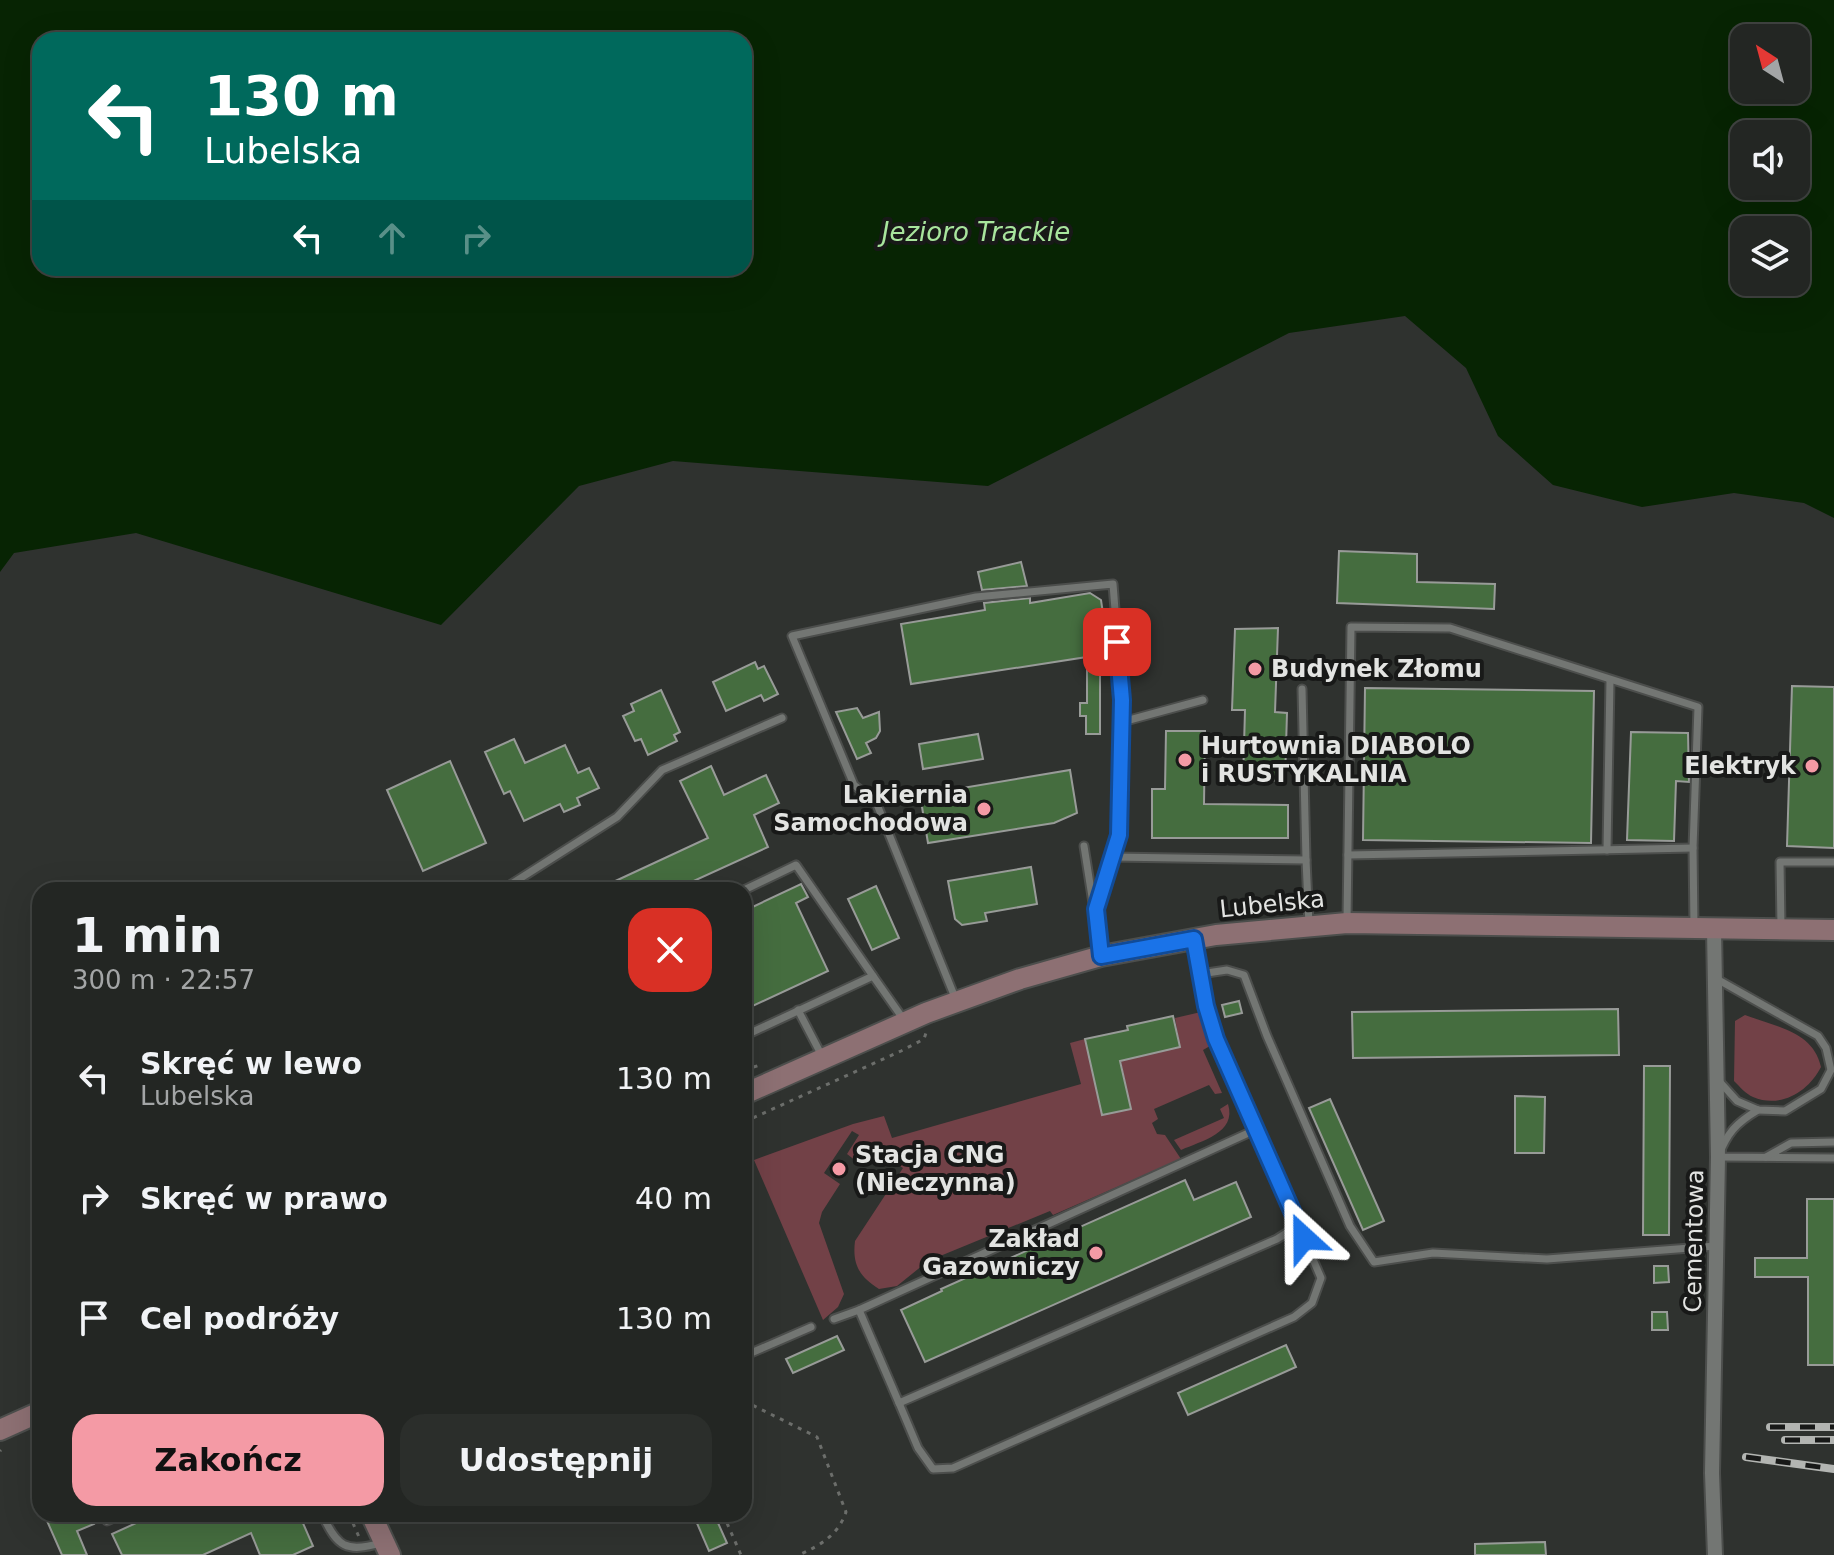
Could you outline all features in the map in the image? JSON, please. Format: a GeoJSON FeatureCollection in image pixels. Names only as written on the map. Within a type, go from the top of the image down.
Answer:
{"type":"FeatureCollection","features":[{"type":"Feature","properties":{"kind":"street","name":"Lubelska"},"geometry":{"type":"LineString","coordinates":[[752,1090],[956,1001],[1101,956],[1194,939],[1347,923],[1834,930]]}},
{"type":"Feature","properties":{"kind":"street","name":"Cementowa"},"geometry":{"type":"LineString","coordinates":[[1704,928],[1715,978],[1718,1157],[1712,1473],[1715,1555]]}},
{"type":"Feature","properties":{"kind":"street"},"geometry":{"type":"LineString","coordinates":[[0,1444],[32,1418]]}},
{"type":"Feature","properties":{"kind":"street"},"geometry":{"type":"LineString","coordinates":[[373,1522],[379,1548]]}},
{"type":"Feature","properties":{"kind":"lane"},"geometry":{"type":"LineString","coordinates":[[956,1001],[876,802],[854,785],[792,636],[976,597],[1113,584],[1122,722],[1119,835],[1096,909]]}},
{"type":"Feature","properties":{"kind":"lane"},"geometry":{"type":"LineString","coordinates":[[1347,923],[1351,627],[1450,628],[1698,707],[1693,848],[1704,928]]}},
{"type":"Feature","properties":{"kind":"lane"},"geometry":{"type":"LineString","coordinates":[[1607,850],[1610,680]]}},
{"type":"Feature","properties":{"kind":"lane"},"geometry":{"type":"LineString","coordinates":[[1302,689],[1309,925]]}},
{"type":"Feature","properties":{"kind":"lane"},"geometry":{"type":"LineString","coordinates":[[1122,722],[1203,700]]}},
{"type":"Feature","properties":{"kind":"lane"},"geometry":{"type":"LineString","coordinates":[[515,882],[617,817],[662,770],[782,718]]}},
{"type":"Feature","properties":{"kind":"lane"},"geometry":{"type":"LineString","coordinates":[[1084,846],[1101,956]]}},
{"type":"Feature","properties":{"kind":"lane"},"geometry":{"type":"LineString","coordinates":[[1348,855],[1693,848]]}},
{"type":"Feature","properties":{"kind":"lane"},"geometry":{"type":"LineString","coordinates":[[1113,857],[1306,860]]}},
{"type":"Feature","properties":{"kind":"lane"},"geometry":{"type":"LineString","coordinates":[[1781,929],[1780,862],[1834,862]]}},
{"type":"Feature","properties":{"kind":"lane"},"geometry":{"type":"LineString","coordinates":[[752,886],[796,865],[905,1021]]}},
{"type":"Feature","properties":{"kind":"lane"},"geometry":{"type":"LineString","coordinates":[[859,1310],[918,1448],[933,1469],[953,1468],[1294,1317],[1312,1303],[1321,1278],[1216,1039],[1194,939]]}},
{"type":"Feature","properties":{"kind":"lane"},"geometry":{"type":"LineString","coordinates":[[1200,974],[1227,970],[1244,975],[1267,1036],[1350,1226],[1374,1262],[1433,1253],[1547,1259],[1716,1246]]}},
{"type":"Feature","properties":{"kind":"lane"},"geometry":{"type":"LineString","coordinates":[[752,1032],[873,976]]}},
{"type":"Feature","properties":{"kind":"lane"},"geometry":{"type":"LineString","coordinates":[[1715,978],[1818,1036],[1826,1048],[1831,1070],[1821,1089],[1785,1111],[1758,1110],[1737,1101],[1715,1076]]}},
{"type":"Feature","properties":{"kind":"lane"},"geometry":{"type":"LineString","coordinates":[[798,1010],[823,1058]]}},
{"type":"Feature","properties":{"kind":"lane"},"geometry":{"type":"LineString","coordinates":[[1758,1110],[1725,1137],[1718,1157],[1834,1158]]}},
{"type":"Feature","properties":{"kind":"lane"},"geometry":{"type":"LineString","coordinates":[[834,1319],[1255,1130]]}},
{"type":"Feature","properties":{"kind":"lane"},"geometry":{"type":"LineString","coordinates":[[1764,1158],[1791,1143],[1834,1142]]}},
{"type":"Feature","properties":{"kind":"lane"},"geometry":{"type":"LineString","coordinates":[[899,1403],[1277,1239],[1288,1232],[1295,1218]]}},
{"type":"Feature","properties":{"kind":"lane"},"geometry":{"type":"LineString","coordinates":[[752,1353],[811,1327]]}},
{"type":"Feature","properties":{"kind":"lane"},"geometry":{"type":"LineString","coordinates":[[325,1522],[332,1537],[347,1547],[379,1548]]}},
{"type":"Feature","properties":{"kind":"path"},"geometry":{"type":"LineString","coordinates":[[752,1118],[924,1039],[931,1024],[926,1013]]}},
{"type":"Feature","properties":{"kind":"path"},"geometry":{"type":"LineString","coordinates":[[752,1405],[817,1437],[846,1512],[841,1525],[823,1544],[799,1555]]}},
{"type":"Feature","properties":{"kind":"path"},"geometry":{"type":"LineString","coordinates":[[356,1522],[379,1548]]}},
{"type":"Feature","properties":{"kind":"path"},"geometry":{"type":"LineString","coordinates":[[727,1522],[741,1555]]}},
{"type":"Feature","properties":{"kind":"shaded area"},"geometry":{"type":"Polygon","coordinates":[[[1201,1012],[1210,1046],[1203,1050],[1222,1093],[1215,1094],[1209,1085],[1154,1109],[1158,1119],[1152,1123],[1157,1134],[1165,1135],[1181,1159],[1053,1215],[1050,1211],[928,1261],[897,1286],[879,1289],[867,1280],[856,1264],[854,1249],[855,1241],[903,1168],[867,1145],[856,1161],[847,1154],[859,1135],[852,1131],[824,1173],[840,1184],[822,1212],[819,1223],[844,1294],[838,1307],[823,1320],[754,1160],[884,1116],[892,1138],[1081,1084],[1070,1043],[1085,1039],[1102,1115],[1131,1109],[1120,1057],[1137,1057],[1180,1047],[1175,1018],[1201,1012]]]}},
{"type":"Feature","properties":{"kind":"shaded area"},"geometry":{"type":"Polygon","coordinates":[[[1745,1015],[1792,1032],[1810,1045],[1821,1067],[1802,1090],[1784,1099],[1763,1100],[1748,1094],[1734,1081],[1735,1021],[1745,1015]]]}},
{"type":"Feature","properties":{"kind":"shaded area"},"geometry":{"type":"Polygon","coordinates":[[[1228,1104],[1229,1114],[1222,1129],[1181,1150],[1174,1140],[1224,1118],[1220,1109],[1228,1104]]]}},
{"type":"Feature","properties":{"kind":"water","name":"Jezioro Trackie"},"geometry":{"type":"Polygon","coordinates":[[[0,0],[1834,0],[1834,518],[1804,503],[1734,493],[1642,507],[1553,485],[1498,436],[1466,368],[1405,316],[1289,333],[988,486],[673,461],[579,486],[441,625],[136,533],[14,553],[0,572],[0,0]]]}},
{"type":"Feature","properties":{"kind":"building"},"geometry":{"type":"Polygon","coordinates":[[[1339,551],[1417,554],[1417,582],[1495,584],[1494,609],[1337,603],[1339,551]]]}},
{"type":"Feature","properties":{"kind":"building"},"geometry":{"type":"Polygon","coordinates":[[[1021,562],[1027,586],[982,590],[978,572],[1021,562]]]}},
{"type":"Feature","properties":{"kind":"building"},"geometry":{"type":"Polygon","coordinates":[[[1090,593],[1101,600],[1109,654],[1100,655],[1100,734],[1086,734],[1086,716],[1080,716],[1080,703],[1087,703],[1087,657],[911,684],[901,624],[985,610],[984,603],[1030,598],[1030,603],[1090,593]]]}},
{"type":"Feature","properties":{"kind":"building"},"geometry":{"type":"Polygon","coordinates":[[[1278,628],[1275,712],[1287,713],[1285,780],[1243,782],[1245,710],[1232,710],[1235,629],[1278,628]]]}},
{"type":"Feature","properties":{"kind":"building"},"geometry":{"type":"Polygon","coordinates":[[[755,662],[758,669],[764,666],[778,694],[764,701],[761,695],[726,711],[713,682],[755,662]]]}},
{"type":"Feature","properties":{"kind":"building","name":"Elektryk"},"geometry":{"type":"Polygon","coordinates":[[[1792,686],[1834,687],[1834,848],[1787,846],[1792,686]]]}},
{"type":"Feature","properties":{"kind":"building"},"geometry":{"type":"Polygon","coordinates":[[[1365,688],[1594,691],[1591,843],[1363,840],[1365,688]]]}},
{"type":"Feature","properties":{"kind":"building"},"geometry":{"type":"Polygon","coordinates":[[[661,690],[680,732],[674,735],[677,741],[648,755],[641,739],[635,741],[623,716],[634,711],[631,704],[661,690]]]}},
{"type":"Feature","properties":{"kind":"building"},"geometry":{"type":"Polygon","coordinates":[[[857,708],[863,718],[879,712],[880,731],[876,738],[866,743],[871,753],[857,759],[836,712],[857,708]]]}},
{"type":"Feature","properties":{"kind":"building","name":"Hurtownia DIABOLO i RUSTYKALNIA"},"geometry":{"type":"Polygon","coordinates":[[[1166,731],[1205,731],[1204,804],[1288,805],[1288,838],[1152,838],[1152,789],[1165,789],[1166,731]]]}},
{"type":"Feature","properties":{"kind":"building"},"geometry":{"type":"Polygon","coordinates":[[[1631,732],[1688,733],[1689,782],[1676,781],[1674,841],[1627,840],[1631,732]]]}},
{"type":"Feature","properties":{"kind":"building"},"geometry":{"type":"Polygon","coordinates":[[[978,734],[983,759],[923,769],[919,744],[978,734]]]}},
{"type":"Feature","properties":{"kind":"building"},"geometry":{"type":"Polygon","coordinates":[[[514,739],[525,763],[565,745],[578,773],[589,768],[599,788],[577,798],[580,805],[564,812],[560,804],[524,821],[510,791],[504,794],[485,752],[514,739]]]}},
{"type":"Feature","properties":{"kind":"building"},"geometry":{"type":"Polygon","coordinates":[[[450,761],[486,843],[423,871],[387,790],[450,761]]]}},
{"type":"Feature","properties":{"kind":"building"},"geometry":{"type":"Polygon","coordinates":[[[711,766],[724,795],[766,775],[779,803],[754,815],[768,847],[691,882],[613,882],[708,838],[680,781],[711,766]]]}},
{"type":"Feature","properties":{"kind":"building","name":"Lakiernia Samochodowa"},"geometry":{"type":"Polygon","coordinates":[[[1070,770],[1077,813],[1054,823],[928,843],[920,795],[1070,770]]]}},
{"type":"Feature","properties":{"kind":"building"},"geometry":{"type":"Polygon","coordinates":[[[1031,867],[1037,904],[985,913],[987,921],[962,925],[955,919],[948,881],[1031,867]]]}},
{"type":"Feature","properties":{"kind":"building"},"geometry":{"type":"Polygon","coordinates":[[[801,884],[808,897],[796,903],[828,971],[752,1006],[752,907],[801,884]]]}},
{"type":"Feature","properties":{"kind":"building"},"geometry":{"type":"Polygon","coordinates":[[[876,886],[899,938],[872,950],[848,899],[876,886]]]}},
{"type":"Feature","properties":{"kind":"building"},"geometry":{"type":"Polygon","coordinates":[[[1239,1001],[1242,1013],[1225,1017],[1222,1005],[1239,1001]]]}},
{"type":"Feature","properties":{"kind":"building"},"geometry":{"type":"Polygon","coordinates":[[[1618,1009],[1619,1055],[1353,1058],[1352,1012],[1618,1009]]]}},
{"type":"Feature","properties":{"kind":"building"},"geometry":{"type":"Polygon","coordinates":[[[1173,1016],[1180,1047],[1120,1061],[1131,1109],[1102,1115],[1085,1039],[1173,1016]]]}},
{"type":"Feature","properties":{"kind":"building"},"geometry":{"type":"Polygon","coordinates":[[[1644,1066],[1670,1066],[1669,1235],[1643,1235],[1644,1066]]]}},
{"type":"Feature","properties":{"kind":"building"},"geometry":{"type":"Polygon","coordinates":[[[1515,1096],[1545,1097],[1544,1153],[1515,1153],[1515,1096]]]}},
{"type":"Feature","properties":{"kind":"building"},"geometry":{"type":"Polygon","coordinates":[[[1330,1099],[1384,1221],[1363,1230],[1309,1108],[1330,1099]]]}},
{"type":"Feature","properties":{"kind":"building","name":"Zakład Gazowniczy"},"geometry":{"type":"Polygon","coordinates":[[[1185,1180],[1194,1200],[1236,1182],[1251,1217],[925,1362],[901,1310],[941,1289],[1185,1180]]]}},
{"type":"Feature","properties":{"kind":"building"},"geometry":{"type":"Polygon","coordinates":[[[1807,1199],[1834,1199],[1834,1365],[1808,1365],[1808,1277],[1755,1277],[1755,1258],[1807,1258],[1807,1199]]]}},
{"type":"Feature","properties":{"kind":"building"},"geometry":{"type":"Polygon","coordinates":[[[1654,1266],[1668,1266],[1669,1282],[1654,1283],[1654,1266]]]}},
{"type":"Feature","properties":{"kind":"building"},"geometry":{"type":"Polygon","coordinates":[[[1652,1312],[1667,1312],[1668,1330],[1652,1330],[1652,1312]]]}},
{"type":"Feature","properties":{"kind":"building"},"geometry":{"type":"Polygon","coordinates":[[[837,1336],[844,1350],[793,1373],[786,1359],[837,1336]]]}},
{"type":"Feature","properties":{"kind":"building"},"geometry":{"type":"Polygon","coordinates":[[[1286,1345],[1296,1367],[1188,1415],[1178,1393],[1286,1345]]]}},
{"type":"Feature","properties":{"kind":"building"},"geometry":{"type":"Polygon","coordinates":[[[48,1522],[93,1522],[77,1531],[87,1555],[62,1555],[48,1522]]]}},
{"type":"Feature","properties":{"kind":"building"},"geometry":{"type":"Polygon","coordinates":[[[138,1522],[302,1522],[313,1546],[293,1555],[260,1555],[251,1533],[203,1555],[122,1555],[112,1534],[138,1522]]]}},
{"type":"Feature","properties":{"kind":"building"},"geometry":{"type":"Polygon","coordinates":[[[696,1522],[718,1522],[727,1543],[709,1551],[696,1522]]]}},
{"type":"Feature","properties":{"kind":"building"},"geometry":{"type":"Polygon","coordinates":[[[1545,1542],[1546,1555],[1475,1555],[1475,1544],[1545,1542]]]}},
{"type":"Feature","properties":{"kind":"railway"},"geometry":{"type":"LineString","coordinates":[[1770,1427],[1834,1427]]}},
{"type":"Feature","properties":{"kind":"railway"},"geometry":{"type":"LineString","coordinates":[[1785,1440],[1834,1440]]}},
{"type":"Feature","properties":{"kind":"railway"},"geometry":{"type":"LineString","coordinates":[[1746,1457],[1834,1469]]}},
{"type":"Feature","properties":{"kind":"place","name":"Budynek Złomu"},"geometry":{"type":"Point","coordinates":[1255,669]}},
{"type":"Feature","properties":{"kind":"place","name":"Hurtownia DIABOLO i RUSTYKALNIA"},"geometry":{"type":"Point","coordinates":[1185,760]}},
{"type":"Feature","properties":{"kind":"place","name":"Elektryk"},"geometry":{"type":"Point","coordinates":[1812,766]}},
{"type":"Feature","properties":{"kind":"place","name":"Lakiernia Samochodowa"},"geometry":{"type":"Point","coordinates":[984,809]}},
{"type":"Feature","properties":{"kind":"place","name":"Stacja CNG (Nieczynna)"},"geometry":{"type":"Point","coordinates":[839,1169]}},
{"type":"Feature","properties":{"kind":"place","name":"Zakład Gazowniczy"},"geometry":{"type":"Point","coordinates":[1096,1253]}},
{"type":"Feature","properties":{"kind":"route"},"geometry":{"type":"LineString","coordinates":[[1117,642],[1122,700],[1119,835],[1096,909],[1101,956],[1194,939],[1206,1006],[1216,1039],[1304,1238]]}}]}
